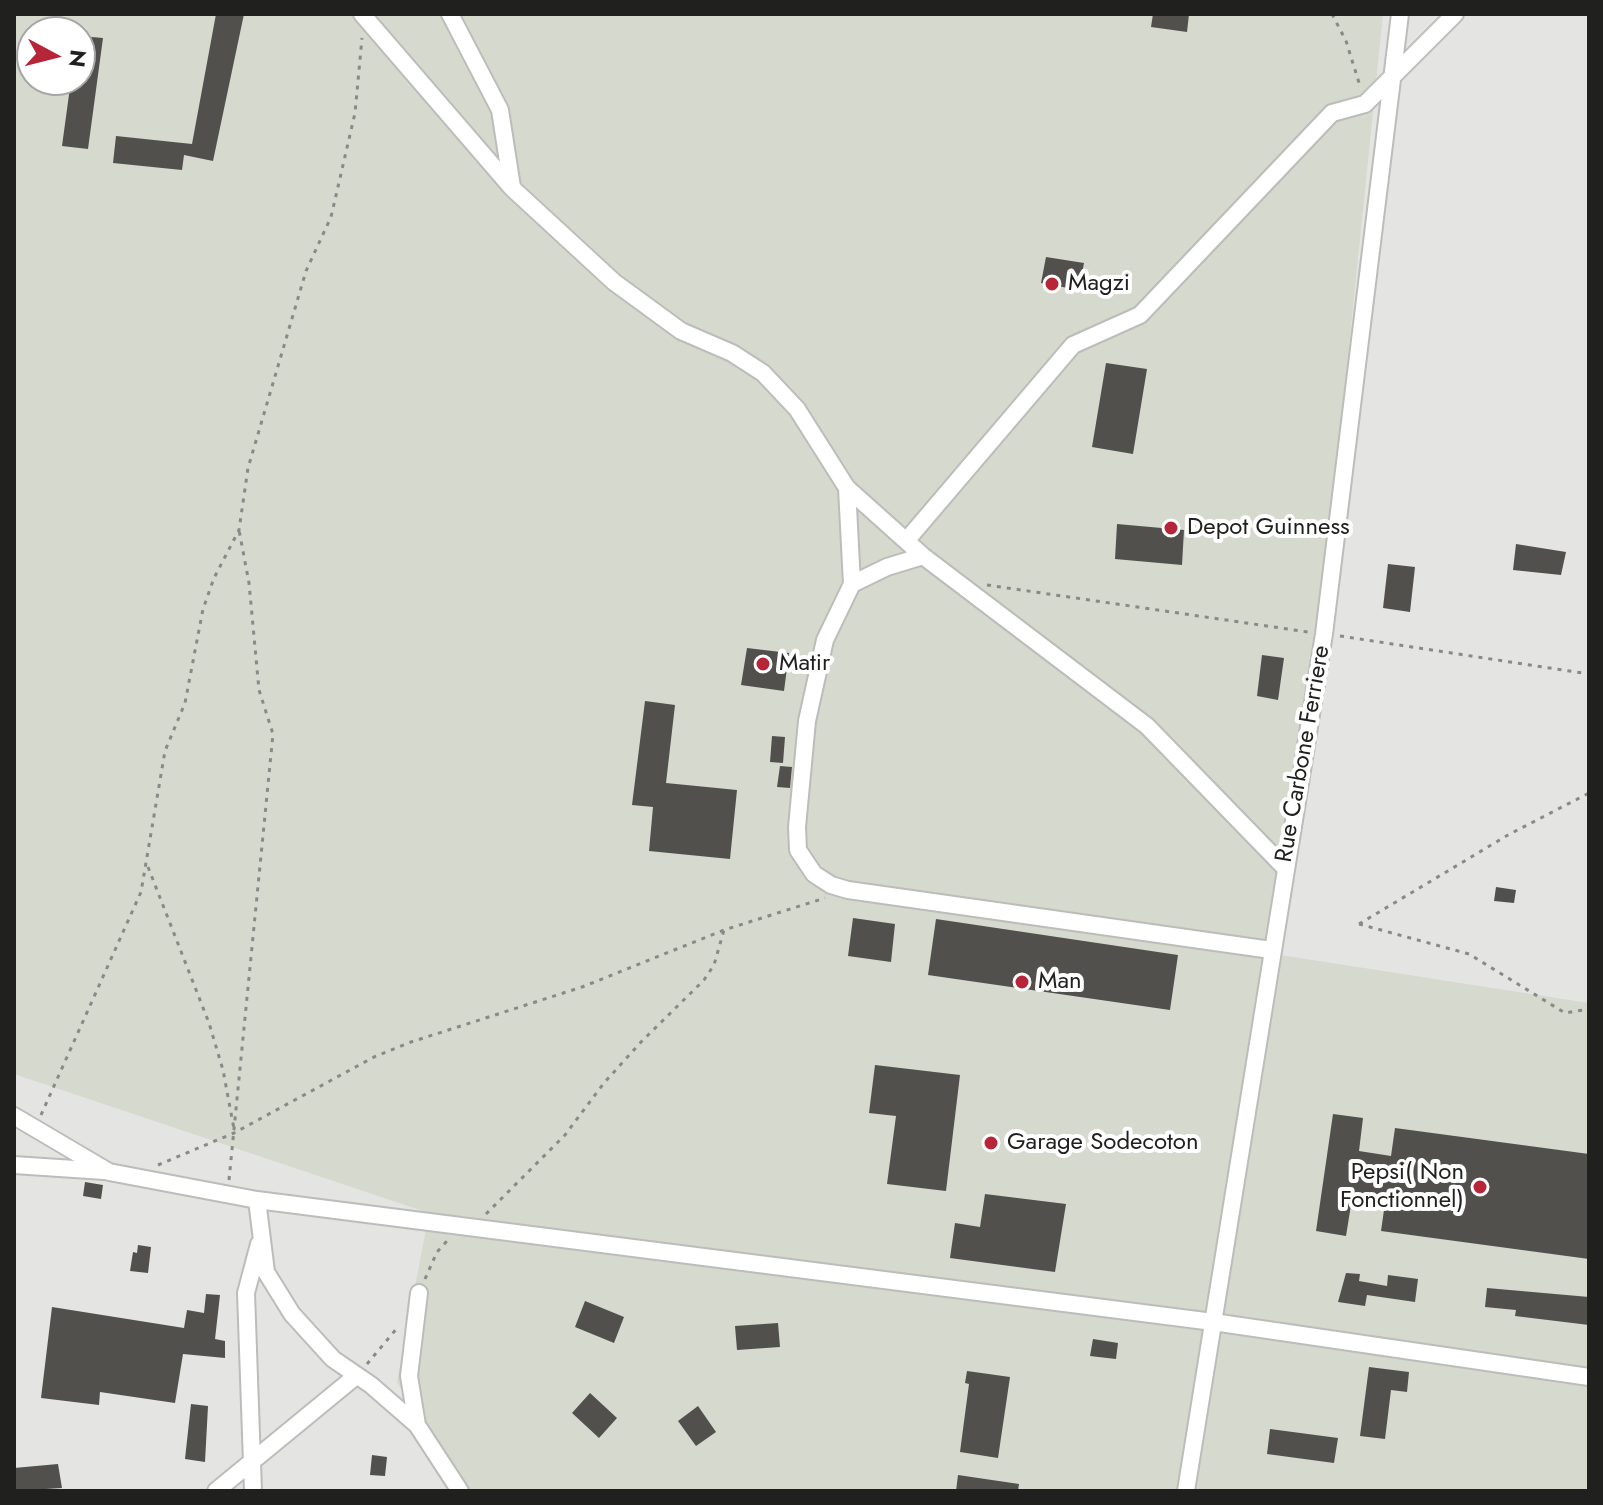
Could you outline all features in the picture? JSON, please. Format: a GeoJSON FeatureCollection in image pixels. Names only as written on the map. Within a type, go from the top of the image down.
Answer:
{"type":"FeatureCollection","features":[{"type":"Feature","properties":{"kind":"street"},"geometry":{"type":"LineString","coordinates":[[450,14],[500,110],[512,188]]}},
{"type":"Feature","properties":{"kind":"street","name":"Rue Carbone Ferriere"},"geometry":{"type":"LineString","coordinates":[[1186,1491],[1324,634],[1400,14]]}},
{"type":"Feature","properties":{"kind":"street"},"geometry":{"type":"LineString","coordinates":[[906,541],[1073,345],[1140,315],[1332,113],[1365,104],[1392,73],[1455,14]]}},
{"type":"Feature","properties":{"kind":"street"},"geometry":{"type":"LineString","coordinates":[[363,15],[512,188],[642,306],[681,331],[732,353],[763,373],[797,409],[847,488],[923,556],[1147,726],[1285,868]]}},
{"type":"Feature","properties":{"kind":"street"},"geometry":{"type":"LineString","coordinates":[[847,488],[852,584],[825,640],[807,721],[797,827],[798,850],[814,874],[831,885],[848,890],[1271,950]]}},
{"type":"Feature","properties":{"kind":"street"},"geometry":{"type":"LineString","coordinates":[[852,584],[887,567],[923,556]]}},
{"type":"Feature","properties":{"kind":"street"},"geometry":{"type":"LineString","coordinates":[[14,1116],[109,1172]]}},
{"type":"Feature","properties":{"kind":"street"},"geometry":{"type":"LineString","coordinates":[[14,1165],[109,1172],[257,1200],[1213,1322],[1589,1377]]}},
{"type":"Feature","properties":{"kind":"street"},"geometry":{"type":"LineString","coordinates":[[257,1200],[259,1243],[266,1272],[292,1314],[313,1341],[417,1425],[460,1491]]}},
{"type":"Feature","properties":{"kind":"street"},"geometry":{"type":"LineString","coordinates":[[253,1491],[246,1293],[259,1243]]}},
{"type":"Feature","properties":{"kind":"street"},"geometry":{"type":"LineString","coordinates":[[417,1425],[409,1376],[419,1293]]}},
{"type":"Feature","properties":{"kind":"street"},"geometry":{"type":"LineString","coordinates":[[216,1491],[356,1376]]}},
{"type":"Feature","properties":{"kind":"path"},"geometry":{"type":"LineString","coordinates":[[1332,14],[1346,41],[1365,104]]}},
{"type":"Feature","properties":{"kind":"path"},"geometry":{"type":"LineString","coordinates":[[227,1195],[273,734],[259,690],[249,583],[239,530],[248,468],[306,271],[331,217],[355,113],[363,15]]}},
{"type":"Feature","properties":{"kind":"path"},"geometry":{"type":"LineString","coordinates":[[36,1128],[131,920],[148,867],[165,751],[185,703],[203,609],[214,578],[239,530]]}},
{"type":"Feature","properties":{"kind":"path"},"geometry":{"type":"LineString","coordinates":[[985,584],[1589,674]]}},
{"type":"Feature","properties":{"kind":"path"},"geometry":{"type":"LineString","coordinates":[[1589,793],[1508,835],[1359,924],[1469,954],[1565,1013],[1589,1009]]}},
{"type":"Feature","properties":{"kind":"path"},"geometry":{"type":"LineString","coordinates":[[148,867],[209,1023],[223,1070],[234,1133]]}},
{"type":"Feature","properties":{"kind":"path"},"geometry":{"type":"LineString","coordinates":[[132,1176],[234,1133],[399,1047],[582,987],[724,930],[848,890]]}},
{"type":"Feature","properties":{"kind":"path"},"geometry":{"type":"LineString","coordinates":[[419,1293],[443,1244],[471,1228],[565,1135],[604,1083],[704,980],[714,965],[724,930]]}},
{"type":"Feature","properties":{"kind":"path"},"geometry":{"type":"LineString","coordinates":[[356,1376],[402,1321]]}},
{"type":"Feature","properties":{"kind":"shaded area"},"geometry":{"type":"Polygon","coordinates":[[[14,14],[1383,14],[1308,748],[1274,954],[1589,1003],[1589,1491],[461,1491],[397,1382],[429,1213],[14,1074],[14,14]]]}},
{"type":"Feature","properties":{"kind":"building"},"geometry":{"type":"Polygon","coordinates":[[[216,14],[244,14],[213,161],[184,155],[182,170],[113,163],[116,136],[192,144],[216,14]]]}},
{"type":"Feature","properties":{"kind":"building"},"geometry":{"type":"Polygon","coordinates":[[[1153,14],[1189,14],[1187,32],[1151,27],[1153,14]]]}},
{"type":"Feature","properties":{"kind":"building"},"geometry":{"type":"Polygon","coordinates":[[[96,37],[103,38],[96,90],[96,37]]]}},
{"type":"Feature","properties":{"kind":"building"},"geometry":{"type":"Polygon","coordinates":[[[69,96],[95,96],[88,149],[62,146],[69,96]]]}},
{"type":"Feature","properties":{"kind":"building"},"geometry":{"type":"Polygon","coordinates":[[[1046,257],[1084,263],[1079,290],[1041,283],[1046,257]]]}},
{"type":"Feature","properties":{"kind":"building"},"geometry":{"type":"Polygon","coordinates":[[[1106,363],[1147,369],[1133,454],[1092,447],[1106,363]]]}},
{"type":"Feature","properties":{"kind":"building"},"geometry":{"type":"Polygon","coordinates":[[[1117,524],[1184,530],[1182,565],[1115,559],[1117,524]]]}},
{"type":"Feature","properties":{"kind":"building"},"geometry":{"type":"Polygon","coordinates":[[[1516,544],[1566,552],[1561,575],[1513,570],[1516,544]]]}},
{"type":"Feature","properties":{"kind":"building"},"geometry":{"type":"Polygon","coordinates":[[[1388,564],[1415,567],[1410,612],[1383,608],[1388,564]]]}},
{"type":"Feature","properties":{"kind":"building"},"geometry":{"type":"Polygon","coordinates":[[[747,648],[789,653],[784,691],[741,685],[747,648]]]}},
{"type":"Feature","properties":{"kind":"building"},"geometry":{"type":"Polygon","coordinates":[[[1262,655],[1284,658],[1278,700],[1257,696],[1262,655]]]}},
{"type":"Feature","properties":{"kind":"building"},"geometry":{"type":"Polygon","coordinates":[[[645,701],[675,705],[666,783],[737,790],[730,859],[649,851],[653,807],[632,805],[645,701]]]}},
{"type":"Feature","properties":{"kind":"building"},"geometry":{"type":"Polygon","coordinates":[[[772,736],[785,737],[783,763],[770,762],[772,736]]]}},
{"type":"Feature","properties":{"kind":"building"},"geometry":{"type":"Polygon","coordinates":[[[780,766],[792,767],[790,788],[777,787],[780,766]]]}},
{"type":"Feature","properties":{"kind":"building"},"geometry":{"type":"Polygon","coordinates":[[[1496,887],[1516,890],[1514,903],[1494,901],[1496,887]]]}},
{"type":"Feature","properties":{"kind":"building"},"geometry":{"type":"Polygon","coordinates":[[[853,918],[895,924],[891,962],[848,956],[853,918]]]}},
{"type":"Feature","properties":{"kind":"building"},"geometry":{"type":"Polygon","coordinates":[[[936,919],[1178,955],[1170,1010],[928,975],[936,919]]]}},
{"type":"Feature","properties":{"kind":"building"},"geometry":{"type":"Polygon","coordinates":[[[875,1065],[960,1075],[946,1191],[887,1184],[896,1116],[869,1113],[875,1065]]]}},
{"type":"Feature","properties":{"kind":"building"},"geometry":{"type":"Polygon","coordinates":[[[1333,1114],[1363,1118],[1359,1151],[1391,1156],[1395,1128],[1589,1154],[1589,1259],[1381,1231],[1384,1210],[1351,1205],[1346,1236],[1316,1231],[1333,1114]]]}},
{"type":"Feature","properties":{"kind":"building"},"geometry":{"type":"Polygon","coordinates":[[[85,1182],[103,1185],[101,1199],[83,1196],[85,1182]]]}},
{"type":"Feature","properties":{"kind":"building"},"geometry":{"type":"Polygon","coordinates":[[[985,1194],[1066,1204],[1055,1272],[950,1258],[955,1223],[980,1227],[985,1194]]]}},
{"type":"Feature","properties":{"kind":"building"},"geometry":{"type":"Polygon","coordinates":[[[138,1245],[151,1247],[148,1273],[130,1271],[133,1252],[137,1253],[138,1245]]]}},
{"type":"Feature","properties":{"kind":"building"},"geometry":{"type":"Polygon","coordinates":[[[1346,1273],[1360,1274],[1359,1281],[1387,1286],[1388,1275],[1418,1279],[1415,1302],[1367,1295],[1365,1306],[1338,1302],[1346,1273]]]}},
{"type":"Feature","properties":{"kind":"building"},"geometry":{"type":"Polygon","coordinates":[[[1487,1288],[1589,1297],[1589,1325],[1515,1316],[1516,1310],[1485,1307],[1487,1288]]]}},
{"type":"Feature","properties":{"kind":"building"},"geometry":{"type":"Polygon","coordinates":[[[206,1294],[220,1295],[215,1339],[225,1341],[225,1358],[183,1354],[175,1403],[100,1392],[99,1405],[41,1398],[52,1307],[184,1328],[187,1310],[204,1313],[206,1294]]]}},
{"type":"Feature","properties":{"kind":"building"},"geometry":{"type":"Polygon","coordinates":[[[585,1301],[624,1317],[614,1343],[575,1327],[585,1301]]]}},
{"type":"Feature","properties":{"kind":"building"},"geometry":{"type":"Polygon","coordinates":[[[778,1323],[780,1347],[737,1350],[735,1326],[778,1323]]]}},
{"type":"Feature","properties":{"kind":"building"},"geometry":{"type":"Polygon","coordinates":[[[1093,1339],[1118,1343],[1116,1359],[1090,1356],[1093,1339]]]}},
{"type":"Feature","properties":{"kind":"building"},"geometry":{"type":"Polygon","coordinates":[[[1369,1367],[1409,1372],[1407,1392],[1391,1390],[1385,1439],[1360,1436],[1369,1367]]]}},
{"type":"Feature","properties":{"kind":"building"},"geometry":{"type":"Polygon","coordinates":[[[967,1371],[1010,1377],[998,1458],[960,1452],[969,1384],[965,1383],[967,1371]]]}},
{"type":"Feature","properties":{"kind":"building"},"geometry":{"type":"Polygon","coordinates":[[[590,1393],[617,1418],[599,1438],[572,1413],[590,1393]]]}},
{"type":"Feature","properties":{"kind":"building"},"geometry":{"type":"Polygon","coordinates":[[[191,1404],[208,1406],[205,1462],[185,1459],[191,1404]]]}},
{"type":"Feature","properties":{"kind":"building"},"geometry":{"type":"Polygon","coordinates":[[[698,1406],[716,1432],[696,1446],[678,1421],[698,1406]]]}},
{"type":"Feature","properties":{"kind":"building"},"geometry":{"type":"Polygon","coordinates":[[[1270,1429],[1338,1438],[1334,1463],[1267,1454],[1270,1429]]]}},
{"type":"Feature","properties":{"kind":"building"},"geometry":{"type":"Polygon","coordinates":[[[372,1455],[387,1457],[385,1476],[370,1475],[372,1455]]]}},
{"type":"Feature","properties":{"kind":"building"},"geometry":{"type":"Polygon","coordinates":[[[58,1464],[62,1488],[14,1491],[14,1468],[58,1464]]]}},
{"type":"Feature","properties":{"kind":"building"},"geometry":{"type":"Polygon","coordinates":[[[958,1475],[1019,1484],[1018,1491],[956,1491],[958,1475]]]}},
{"type":"Feature","properties":{"kind":"place","name":"Magzi"},"geometry":{"type":"Point","coordinates":[1052,284]}},
{"type":"Feature","properties":{"kind":"place","name":"Depot Guinness"},"geometry":{"type":"Point","coordinates":[1171,528]}},
{"type":"Feature","properties":{"kind":"place","name":"Matir"},"geometry":{"type":"Point","coordinates":[763,664]}},
{"type":"Feature","properties":{"kind":"place","name":"Man"},"geometry":{"type":"Point","coordinates":[1022,982]}},
{"type":"Feature","properties":{"kind":"place","name":"Garage Sodecoton"},"geometry":{"type":"Point","coordinates":[991,1143]}},
{"type":"Feature","properties":{"kind":"place","name":"Pepsi( Non Fonctionnel)"},"geometry":{"type":"Point","coordinates":[1480,1187]}}]}
